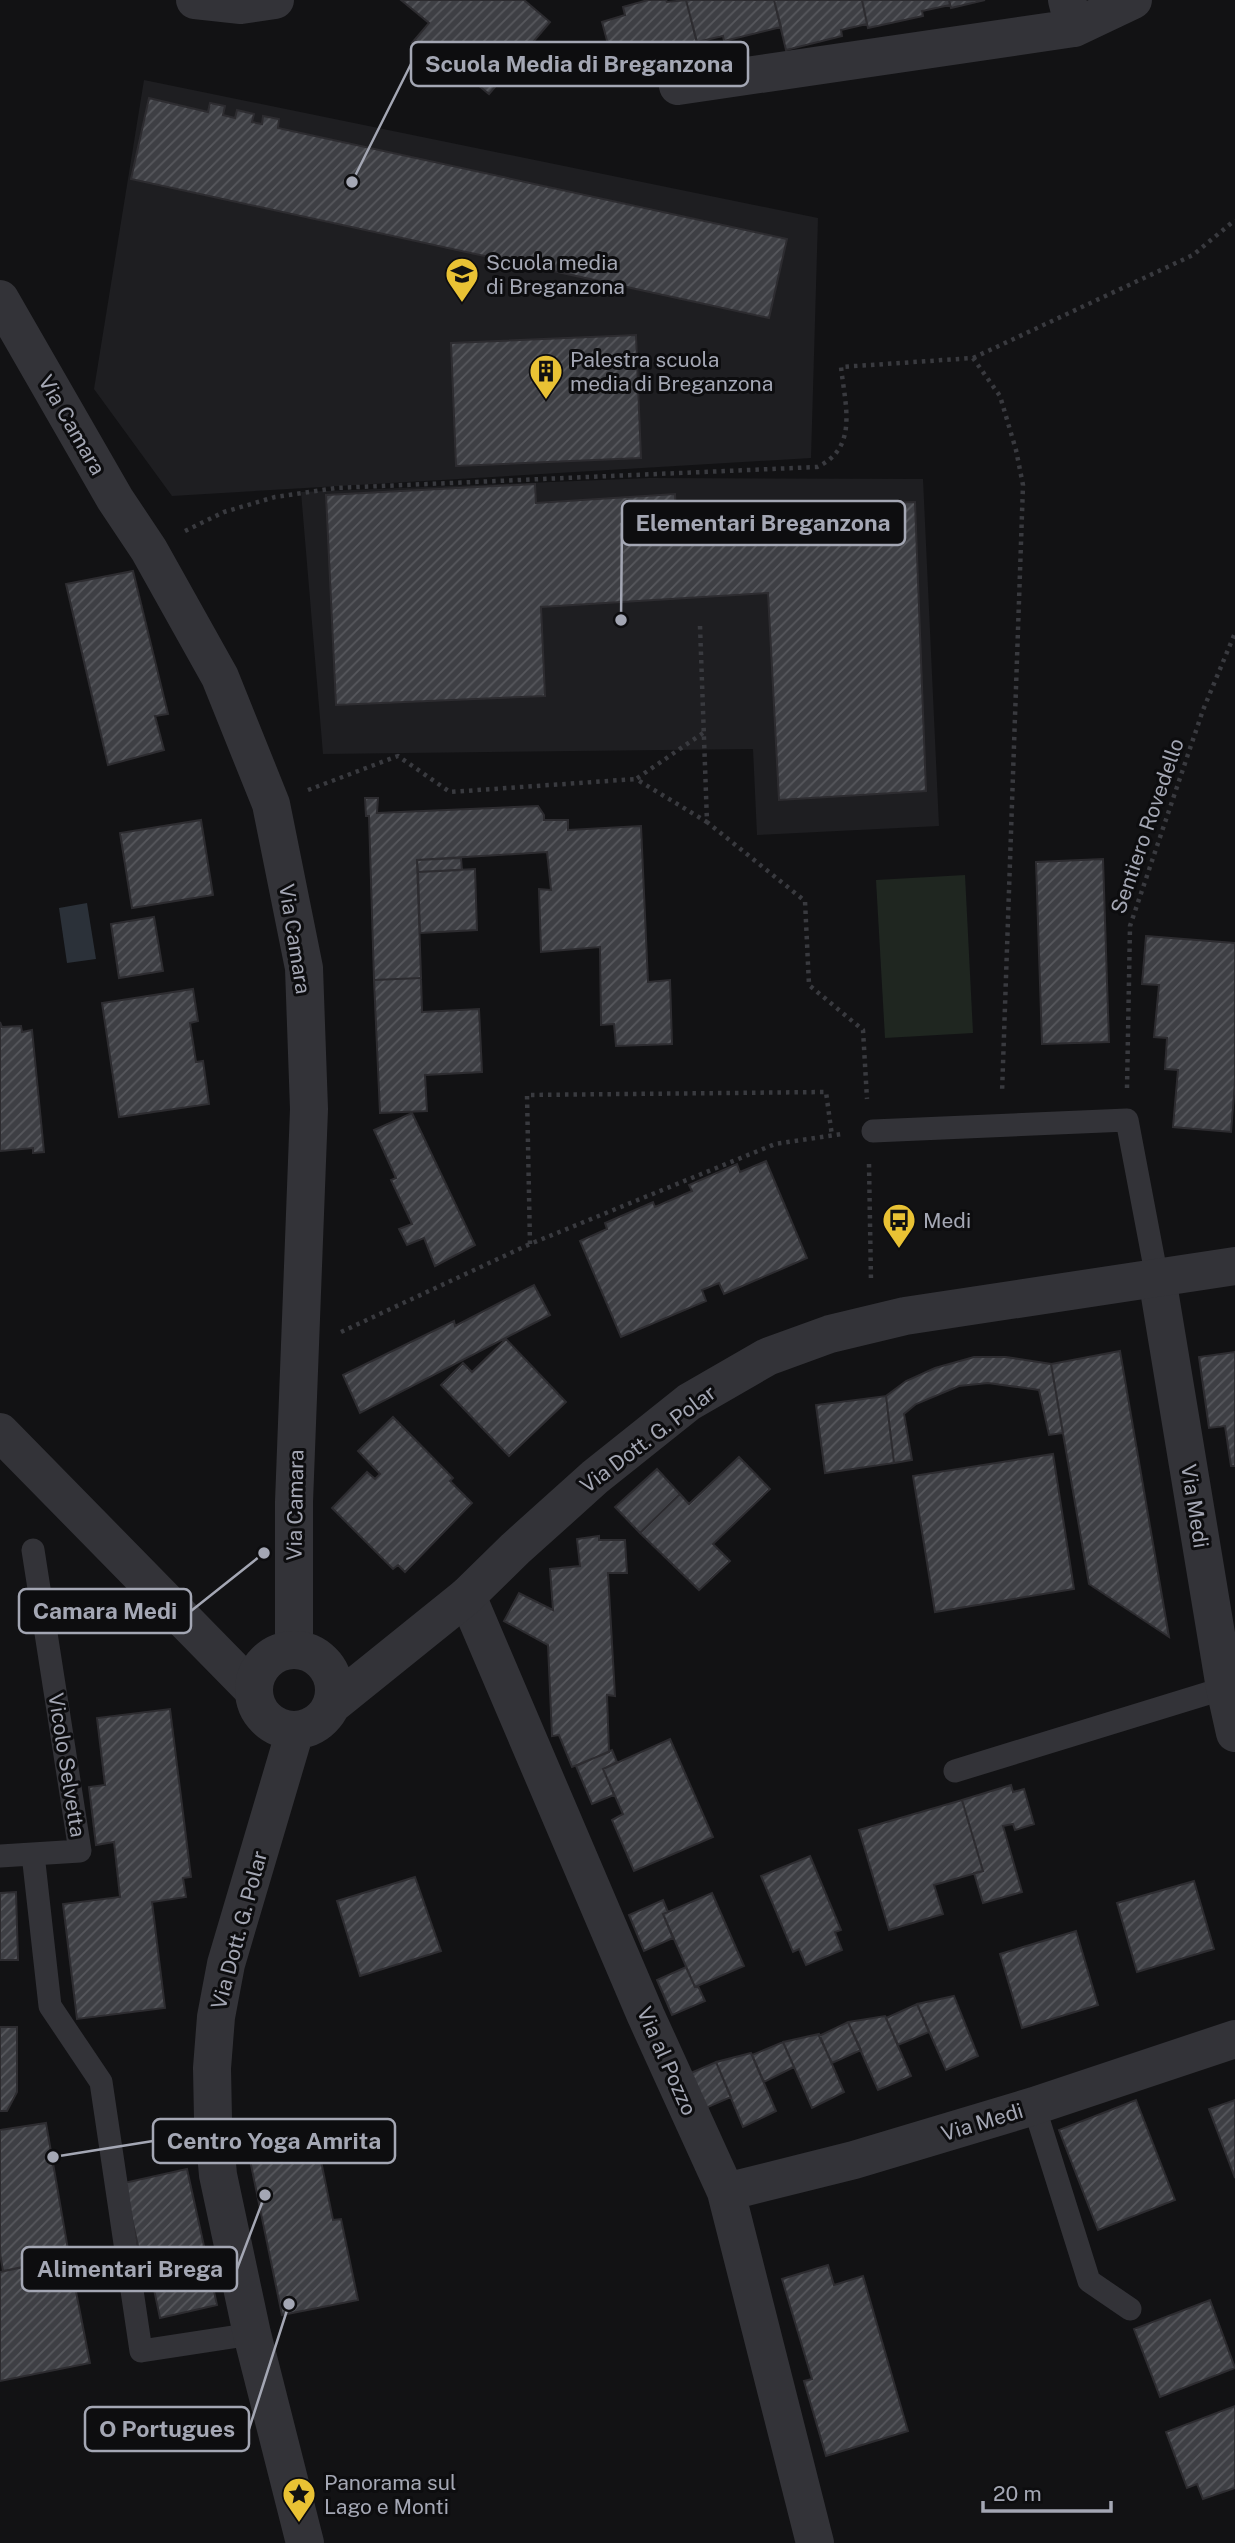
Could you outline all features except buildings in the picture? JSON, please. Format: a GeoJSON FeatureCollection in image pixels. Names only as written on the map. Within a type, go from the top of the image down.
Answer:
{"type":"FeatureCollection","features":[{"type":"Feature","properties":{"kind":"street"},"geometry":{"type":"LineString","coordinates":[[195,0],[241,5],[275,0]]}},
{"type":"Feature","properties":{"kind":"street"},"geometry":{"type":"LineString","coordinates":[[678,86],[1133,0]]}},
{"type":"Feature","properties":{"kind":"street","name":"Via Camara"},"geometry":{"type":"LineString","coordinates":[[0,299],[115,499],[149,550],[220,677],[271,804],[304,968],[309,1109],[294,1502],[294,1650]]}},
{"type":"Feature","properties":{"kind":"street","name":"Via Dott. G. Polar"},"geometry":{"type":"LineString","coordinates":[[332,1704],[467,1596],[514,1549],[595,1477],[689,1402],[767,1357],[830,1334],[951,1307],[1235,1266]]}},
{"type":"Feature","properties":{"kind":"street","name":"Via Medi"},"geometry":{"type":"LineString","coordinates":[[1157,1278],[1225,1688],[1235,1733]]}},
{"type":"Feature","properties":{"kind":"street"},"geometry":{"type":"LineString","coordinates":[[0,1432],[253,1690]]}},
{"type":"Feature","properties":{"kind":"street","name":"Via al Pozzo"},"geometry":{"type":"LineString","coordinates":[[467,1596],[646,2016],[726,2192],[815,2543]]}},
{"type":"Feature","properties":{"kind":"street"},"geometry":{"type":"LineString","coordinates":[[294,1650],[306,1651],[327,1666],[335,1691],[332,1704],[318,1723],[295,1731],[270,1724],[255,1703],[253,1690],[255,1678],[270,1658],[281,1652],[294,1650]]}},
{"type":"Feature","properties":{"kind":"street","name":"Via Dott. G. Polar"},"geometry":{"type":"LineString","coordinates":[[295,1731],[226,1964],[216,2017],[212,2068],[218,2175],[252,2334],[305,2543]]}},
{"type":"Feature","properties":{"kind":"street","name":"Via Medi"},"geometry":{"type":"LineString","coordinates":[[726,2192],[854,2160],[1034,2106],[1235,2039]]}},
{"type":"Feature","properties":{"kind":"lane"},"geometry":{"type":"LineString","coordinates":[[871,1130],[1127,1120],[1157,1278]]}},
{"type":"Feature","properties":{"kind":"lane","name":"Vicolo Selvetta"},"geometry":{"type":"LineString","coordinates":[[33,1550],[80,1851],[33,1854]]}},
{"type":"Feature","properties":{"kind":"lane"},"geometry":{"type":"LineString","coordinates":[[955,1772],[1225,1688]]}},
{"type":"Feature","properties":{"kind":"lane"},"geometry":{"type":"LineString","coordinates":[[0,1856],[33,1854],[50,2006],[101,2082],[141,2351],[252,2334]]}},
{"type":"Feature","properties":{"kind":"lane"},"geometry":{"type":"LineString","coordinates":[[1034,2106],[1089,2281],[1130,2309]]}},
{"type":"Feature","properties":{"kind":"path"},"geometry":{"type":"LineString","coordinates":[[149,550],[224,512],[275,497],[336,488],[817,467],[829,462],[838,453],[845,436],[847,421],[841,367],[973,358],[1193,255],[1235,220]]}},
{"type":"Feature","properties":{"kind":"path"},"geometry":{"type":"LineString","coordinates":[[973,358],[1000,396],[1023,485],[1001,1126]]}},
{"type":"Feature","properties":{"kind":"path"},"geometry":{"type":"LineString","coordinates":[[700,626],[707,822]]}},
{"type":"Feature","properties":{"kind":"path","name":"Sentiero Rovedello"},"geometry":{"type":"LineString","coordinates":[[1127,1120],[1130,926],[1203,710],[1235,633]]}},
{"type":"Feature","properties":{"kind":"path"},"geometry":{"type":"LineString","coordinates":[[271,804],[398,757],[450,792],[636,779],[703,732]]}},
{"type":"Feature","properties":{"kind":"path"},"geometry":{"type":"LineString","coordinates":[[636,779],[707,822],[805,901],[809,985],[863,1030],[871,1130],[871,1324]]}},
{"type":"Feature","properties":{"kind":"path"},"geometry":{"type":"LineString","coordinates":[[530,1244],[527,1095],[826,1091],[832,1136]]}},
{"type":"Feature","properties":{"kind":"path"},"geometry":{"type":"LineString","coordinates":[[300,1352],[530,1244],[775,1143],[871,1130]]}},
{"type":"Feature","properties":{"kind":"shaded area","name":"Scuola media di Breganzona"},"geometry":{"type":"Polygon","coordinates":[[[144,80],[818,218],[811,458],[172,496],[94,389],[144,80]]]}},
{"type":"Feature","properties":{"kind":"shaded area"},"geometry":{"type":"Polygon","coordinates":[[[650,478],[923,479],[939,826],[757,835],[753,749],[323,754],[301,492],[650,478]]]}},
{"type":"Feature","properties":{"kind":"shaded area"},"geometry":{"type":"Polygon","coordinates":[[[965,875],[973,1033],[885,1038],[876,880],[965,875]]]}},
{"type":"Feature","properties":{"kind":"shaded area"},"geometry":{"type":"Polygon","coordinates":[[[87,903],[96,959],[67,963],[59,908],[87,903]]]}},
{"type":"Feature","properties":{"kind":"place","name":"Scuola Media di Breganzona"},"geometry":{"type":"Point","coordinates":[352,182]}},
{"type":"Feature","properties":{"kind":"place","name":"Scuola media di Breganzona"},"geometry":{"type":"Point","coordinates":[462,304]}},
{"type":"Feature","properties":{"kind":"place","name":"Palestra scuola media di Breganzona"},"geometry":{"type":"Point","coordinates":[546,401]}},
{"type":"Feature","properties":{"kind":"place","name":"Elementari Breganzona"},"geometry":{"type":"Point","coordinates":[621,620]}},
{"type":"Feature","properties":{"kind":"place","name":"Medi"},"geometry":{"type":"Point","coordinates":[899,1250]}},
{"type":"Feature","properties":{"kind":"place","name":"Camara Medi"},"geometry":{"type":"Point","coordinates":[264,1553]}},
{"type":"Feature","properties":{"kind":"place","name":"Centro Yoga Amrita"},"geometry":{"type":"Point","coordinates":[53,2157]}},
{"type":"Feature","properties":{"kind":"place","name":"Alimentari Brega"},"geometry":{"type":"Point","coordinates":[265,2195]}},
{"type":"Feature","properties":{"kind":"place","name":"O Portugues"},"geometry":{"type":"Point","coordinates":[289,2304]}},
{"type":"Feature","properties":{"kind":"place","name":"Panorama sul Lago e Monti"},"geometry":{"type":"Point","coordinates":[299,2524]}}]}
